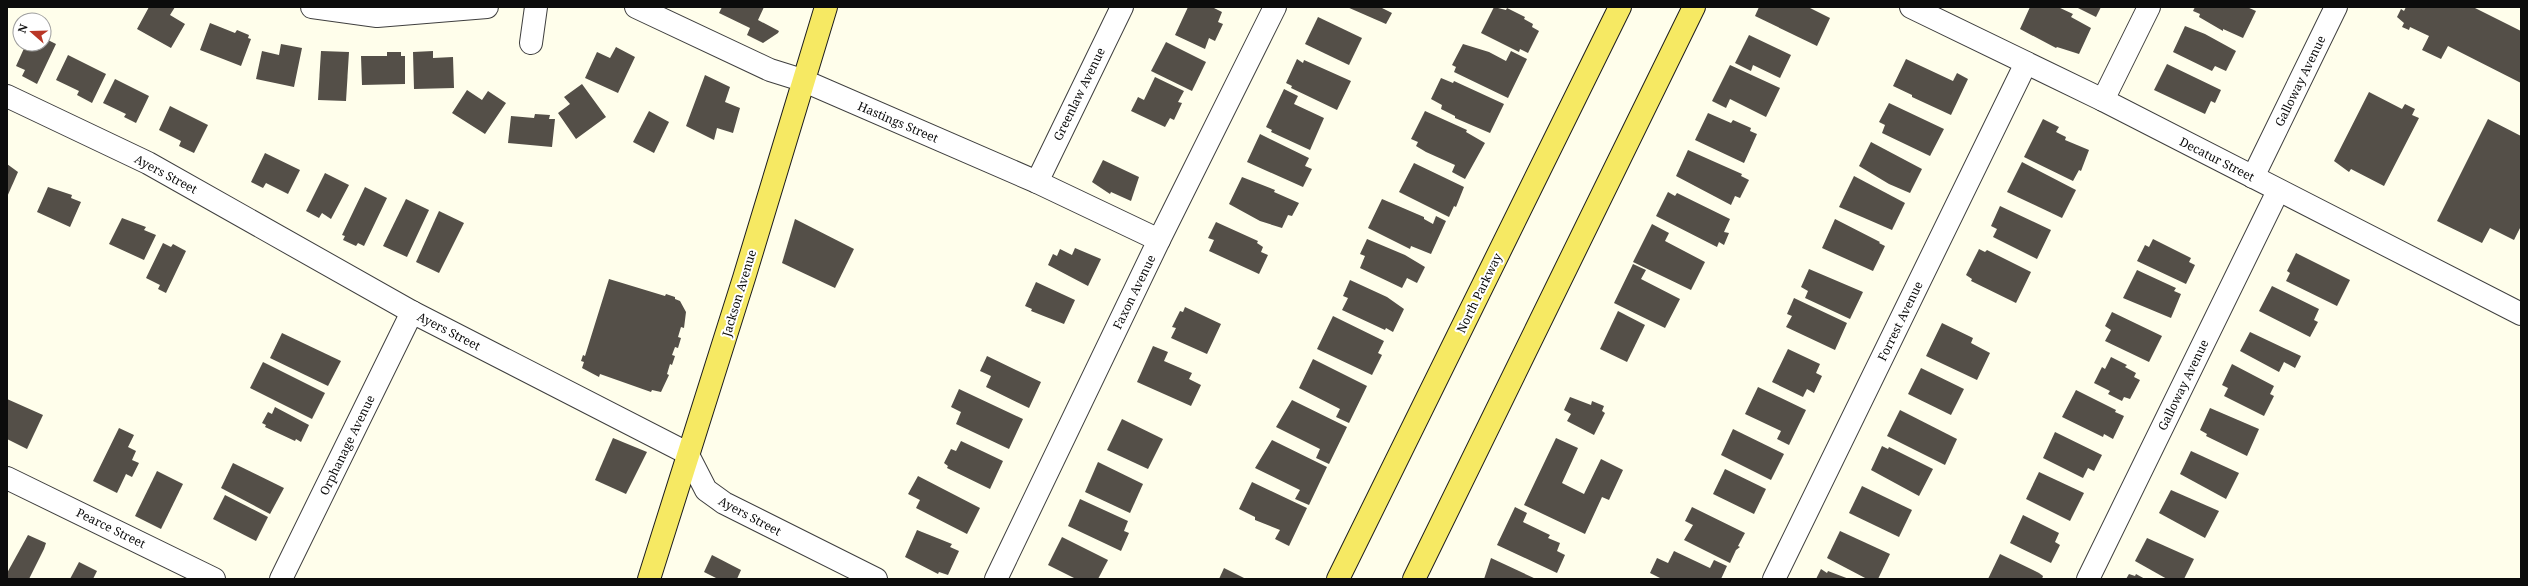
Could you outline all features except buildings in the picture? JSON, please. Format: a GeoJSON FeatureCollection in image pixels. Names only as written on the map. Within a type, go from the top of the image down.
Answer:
{"type":"FeatureCollection","features":[{"type":"Feature","properties":{"kind":"main road","name":"Jackson Avenue"},"geometry":{"type":"LineString","coordinates":[[649,579],[687,453],[744,278],[802,80],[826,7]]}},
{"type":"Feature","properties":{"kind":"main road","name":"North Parkway"},"geometry":{"type":"LineString","coordinates":[[1338,579],[1620,7]]}},
{"type":"Feature","properties":{"kind":"main road"},"geometry":{"type":"LineString","coordinates":[[1414,579],[1694,7]]}},
{"type":"Feature","properties":{"kind":"street"},"geometry":{"type":"LineString","coordinates":[[312,7],[377,16],[487,7]]}},
{"type":"Feature","properties":{"kind":"street"},"geometry":{"type":"LineString","coordinates":[[531,43],[536,7]]}},
{"type":"Feature","properties":{"kind":"street","name":"Hastings Street"},"geometry":{"type":"LineString","coordinates":[[636,7],[770,70],[802,80],[1037,182],[1159,240]]}},
{"type":"Feature","properties":{"kind":"street","name":"Greenlaw Avenue"},"geometry":{"type":"LineString","coordinates":[[1037,182],[1122,7]]}},
{"type":"Feature","properties":{"kind":"street","name":"Faxon Avenue"},"geometry":{"type":"LineString","coordinates":[[996,579],[1159,240],[1275,7]]}},
{"type":"Feature","properties":{"kind":"street","name":"Decatur Street"},"geometry":{"type":"LineString","coordinates":[[1911,7],[2103,100],[2278,191],[2521,314]]}},
{"type":"Feature","properties":{"kind":"street"},"geometry":{"type":"LineString","coordinates":[[2103,100],[2149,7]]}},
{"type":"Feature","properties":{"kind":"street","name":"Galloway Avenue"},"geometry":{"type":"LineString","coordinates":[[2253,177],[2336,7]]}},
{"type":"Feature","properties":{"kind":"street","name":"Forrest Avenue"},"geometry":{"type":"LineString","coordinates":[[1774,579],[2026,63]]}},
{"type":"Feature","properties":{"kind":"street","name":"Ayers Street"},"geometry":{"type":"LineString","coordinates":[[7,96],[148,163],[412,312],[687,453],[706,490],[724,503],[876,579]]}},
{"type":"Feature","properties":{"kind":"street","name":"Galloway Avenue"},"geometry":{"type":"LineString","coordinates":[[2088,579],[2278,191]]}},
{"type":"Feature","properties":{"kind":"street","name":"Orphanage Avenue"},"geometry":{"type":"LineString","coordinates":[[281,579],[412,312]]}},
{"type":"Feature","properties":{"kind":"street","name":"Pearce Street"},"geometry":{"type":"LineString","coordinates":[[7,478],[214,579]]}}]}
